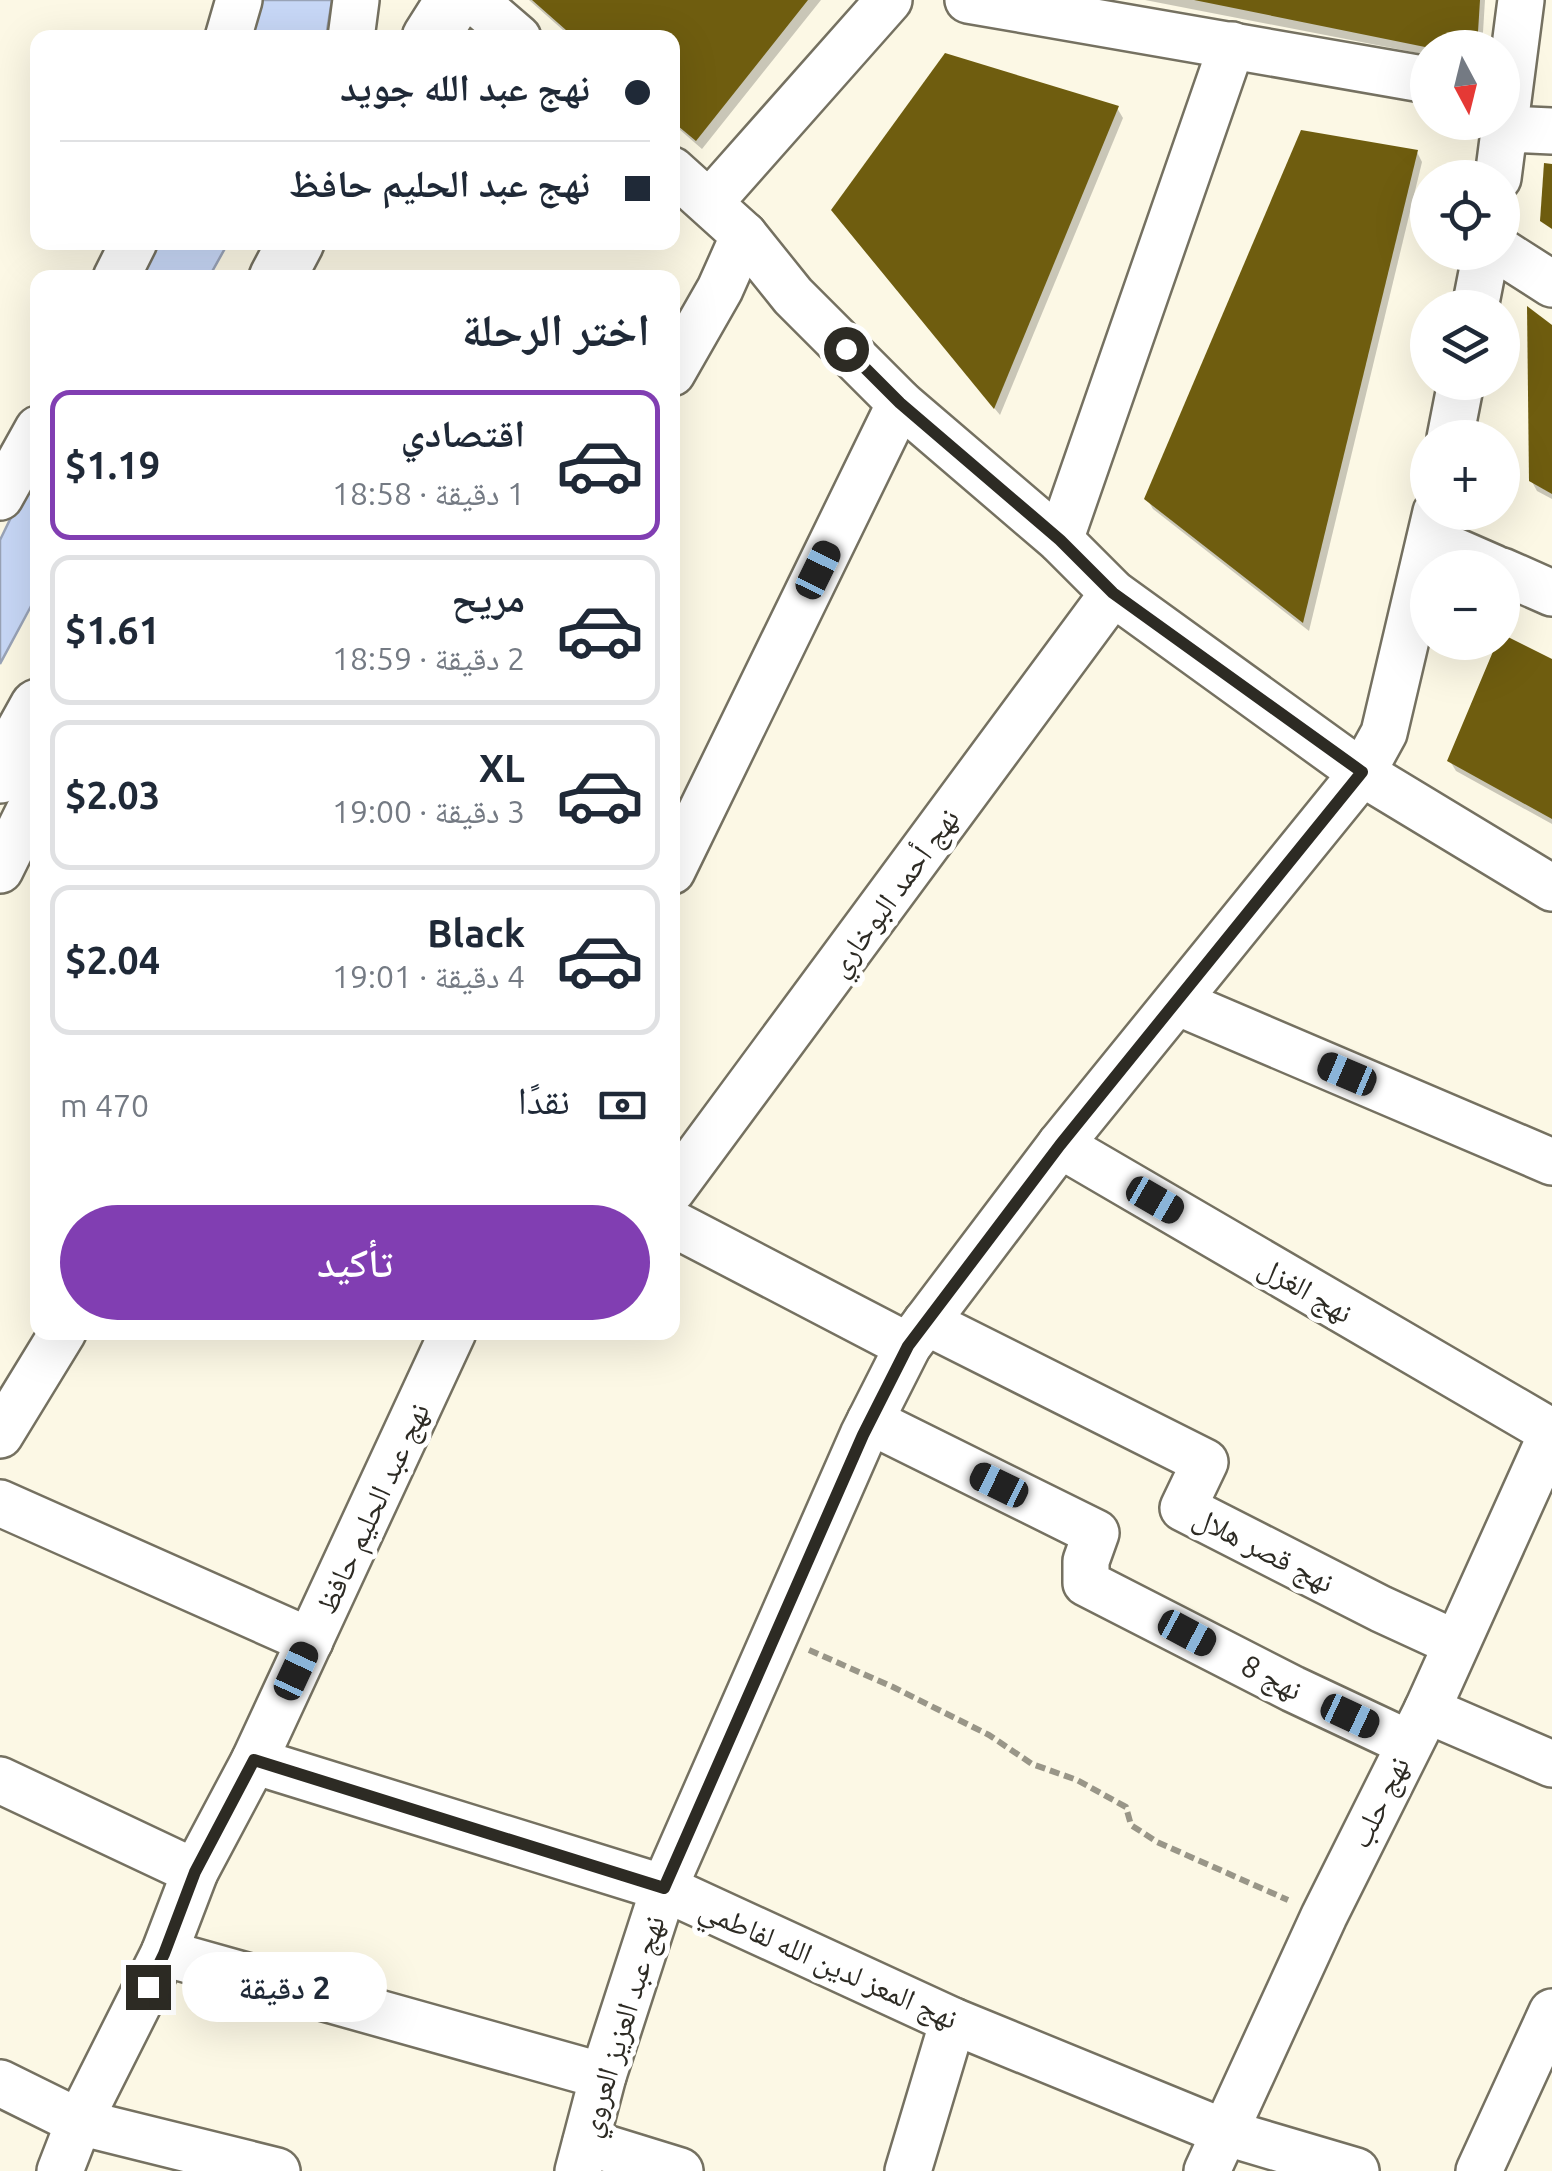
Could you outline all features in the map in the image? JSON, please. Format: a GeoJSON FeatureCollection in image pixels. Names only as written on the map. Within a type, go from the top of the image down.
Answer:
{"type":"FeatureCollection","features":[{"type":"Feature","properties":{"kind":"main road"},"geometry":{"type":"LineString","coordinates":[[435,30],[454,0]]}},
{"type":"Feature","properties":{"kind":"main road"},"geometry":{"type":"LineString","coordinates":[[18,789],[30,740]]}},
{"type":"Feature","properties":{"kind":"street"},"geometry":{"type":"LineString","coordinates":[[230,30],[239,0]]}},
{"type":"Feature","properties":{"kind":"street"},"geometry":{"type":"LineString","coordinates":[[351,30],[356,0]]}},
{"type":"Feature","properties":{"kind":"street"},"geometry":{"type":"LineString","coordinates":[[474,0],[509,30]]}},
{"type":"Feature","properties":{"kind":"street"},"geometry":{"type":"LineString","coordinates":[[710,202],[889,0]]}},
{"type":"Feature","properties":{"kind":"street"},"geometry":{"type":"LineString","coordinates":[[968,0],[1410,77]]}},
{"type":"Feature","properties":{"kind":"street"},"geometry":{"type":"LineString","coordinates":[[1517,30],[1521,0]]}},
{"type":"Feature","properties":{"kind":"street"},"geometry":{"type":"LineString","coordinates":[[1060,540],[1232,45]]}},
{"type":"Feature","properties":{"kind":"street"},"geometry":{"type":"LineString","coordinates":[[1520,114],[1552,131]]}},
{"type":"Feature","properties":{"kind":"street"},"geometry":{"type":"LineString","coordinates":[[680,177],[744,235],[793,296],[900,403],[1060,540],[1113,593],[1362,772],[1552,888]]}},
{"type":"Feature","properties":{"kind":"street"},"geometry":{"type":"LineString","coordinates":[[680,359],[720,289],[744,235]]}},
{"type":"Feature","properties":{"kind":"street"},"geometry":{"type":"LineString","coordinates":[[1520,264],[1552,284]]}},
{"type":"Feature","properties":{"kind":"street"},"geometry":{"type":"LineString","coordinates":[[680,855],[900,403]]}},
{"type":"Feature","properties":{"kind":"street"},"geometry":{"type":"LineString","coordinates":[[0,497],[30,443]]}},
{"type":"Feature","properties":{"kind":"street","name":"نهج عبد العزيز العروي"},"geometry":{"type":"LineString","coordinates":[[582,2156],[603,2076],[664,1888],[870,1421],[917,1334],[1060,1145],[1362,772],[1384,733],[1432,530]]}},
{"type":"Feature","properties":{"kind":"street"},"geometry":{"type":"LineString","coordinates":[[1439,530],[1468,550]]}},
{"type":"Feature","properties":{"kind":"street"},"geometry":{"type":"LineString","coordinates":[[1520,580],[1552,593]]}},
{"type":"Feature","properties":{"kind":"street","name":"نهج أحمد البوخاري"},"geometry":{"type":"LineString","coordinates":[[680,1179],[1113,593]]}},
{"type":"Feature","properties":{"kind":"street"},"geometry":{"type":"LineString","coordinates":[[0,870],[18,789]]}},
{"type":"Feature","properties":{"kind":"street"},"geometry":{"type":"LineString","coordinates":[[1176,1002],[1552,1162]]}},
{"type":"Feature","properties":{"kind":"street","name":"نهج الغزل"},"geometry":{"type":"LineString","coordinates":[[1060,1145],[1552,1432]]}},
{"type":"Feature","properties":{"kind":"street"},"geometry":{"type":"LineString","coordinates":[[680,1226],[917,1334]]}},
{"type":"Feature","properties":{"kind":"street","name":"نهج قصر هلال"},"geometry":{"type":"LineString","coordinates":[[917,1334],[1205,1462],[1183,1508],[1381,1610],[1455,1643]]}},
{"type":"Feature","properties":{"kind":"street"},"geometry":{"type":"LineString","coordinates":[[0,1435],[57,1340]]}},
{"type":"Feature","properties":{"kind":"street","name":"نهج عبد الحليم حافظ"},"geometry":{"type":"LineString","coordinates":[[60,2171],[79,2122],[164,1954],[195,1872],[254,1760],[449,1340]]}},
{"type":"Feature","properties":{"kind":"street","name":"نهج 8"},"geometry":{"type":"LineString","coordinates":[[870,1421],[1096,1533],[1086,1562],[1086,1583],[1293,1689],[1417,1726]]}},
{"type":"Feature","properties":{"kind":"street","name":"نهج حلب"},"geometry":{"type":"LineString","coordinates":[[1216,2152],[1552,1432]]}},
{"type":"Feature","properties":{"kind":"street"},"geometry":{"type":"LineString","coordinates":[[0,1503],[310,1641]]}},
{"type":"Feature","properties":{"kind":"street"},"geometry":{"type":"LineString","coordinates":[[1417,1726],[1552,1764]]}},
{"type":"Feature","properties":{"kind":"street","name":"نهج المعز لدين الله لفاطمي"},"geometry":{"type":"LineString","coordinates":[[254,1760],[664,1888],[954,2020],[1216,2152],[1356,2171]]}},
{"type":"Feature","properties":{"kind":"street"},"geometry":{"type":"LineString","coordinates":[[0,1780],[195,1872]]}},
{"type":"Feature","properties":{"kind":"street"},"geometry":{"type":"LineString","coordinates":[[164,1954],[603,2076]]}},
{"type":"Feature","properties":{"kind":"street"},"geometry":{"type":"LineString","coordinates":[[1479,2171],[1552,2012]]}},
{"type":"Feature","properties":{"kind":"street"},"geometry":{"type":"LineString","coordinates":[[908,2171],[954,2020]]}},
{"type":"Feature","properties":{"kind":"street"},"geometry":{"type":"LineString","coordinates":[[0,2083],[79,2122],[277,2171]]}},
{"type":"Feature","properties":{"kind":"street"},"geometry":{"type":"LineString","coordinates":[[582,2156],[680,2171]]}},
{"type":"Feature","properties":{"kind":"path"},"geometry":{"type":"LineString","coordinates":[[776,1636],[893,1686],[989,1735],[1032,1764],[1077,1780],[1126,1807],[1131,1824],[1156,1842],[1324,1916]]}},
{"type":"Feature","properties":{"kind":"water"},"geometry":{"type":"Polygon","coordinates":[[[249,0],[332,0],[327,30],[242,30],[249,0]]]}},
{"type":"Feature","properties":{"kind":"water"},"geometry":{"type":"Polygon","coordinates":[[[144,250],[224,250],[213,270],[134,270],[144,250]]]}},
{"type":"Feature","properties":{"kind":"water"},"geometry":{"type":"Polygon","coordinates":[[[30,478],[30,608],[0,664],[0,540],[30,478]]]}},
{"type":"Feature","properties":{"kind":"building"},"geometry":{"type":"Polygon","coordinates":[[[532,0],[808,0],[696,141],[680,128],[680,30],[566,30],[532,0]]]}},
{"type":"Feature","properties":{"kind":"building"},"geometry":{"type":"Polygon","coordinates":[[[1194,0],[1480,0],[1478,30],[1410,30],[1410,44],[1194,0]]]}},
{"type":"Feature","properties":{"kind":"building"},"geometry":{"type":"Polygon","coordinates":[[[945,53],[1119,106],[994,409],[831,210],[945,53]]]}},
{"type":"Feature","properties":{"kind":"building"},"geometry":{"type":"Polygon","coordinates":[[[1301,130],[1418,150],[1416,160],[1410,160],[1410,183],[1303,623],[1144,499],[1301,130]]]}},
{"type":"Feature","properties":{"kind":"building"},"geometry":{"type":"Polygon","coordinates":[[[1544,163],[1552,164],[1552,229],[1540,221],[1544,163]]]}},
{"type":"Feature","properties":{"kind":"building"},"geometry":{"type":"Polygon","coordinates":[[[1527,306],[1552,325],[1552,494],[1529,481],[1527,306]]]}},
{"type":"Feature","properties":{"kind":"building"},"geometry":{"type":"Polygon","coordinates":[[[1520,643],[1552,659],[1552,819],[1447,761],[1489,660],[1520,660],[1520,643]]]}},
{"type":"Feature","properties":{"kind":"route"},"geometry":{"type":"LineString","coordinates":[[148,1987],[195,1872],[254,1760],[664,1888],[863,1435],[908,1346],[1060,1145],[1362,772],[1113,593],[1060,540],[900,403],[846,349]]}}]}
